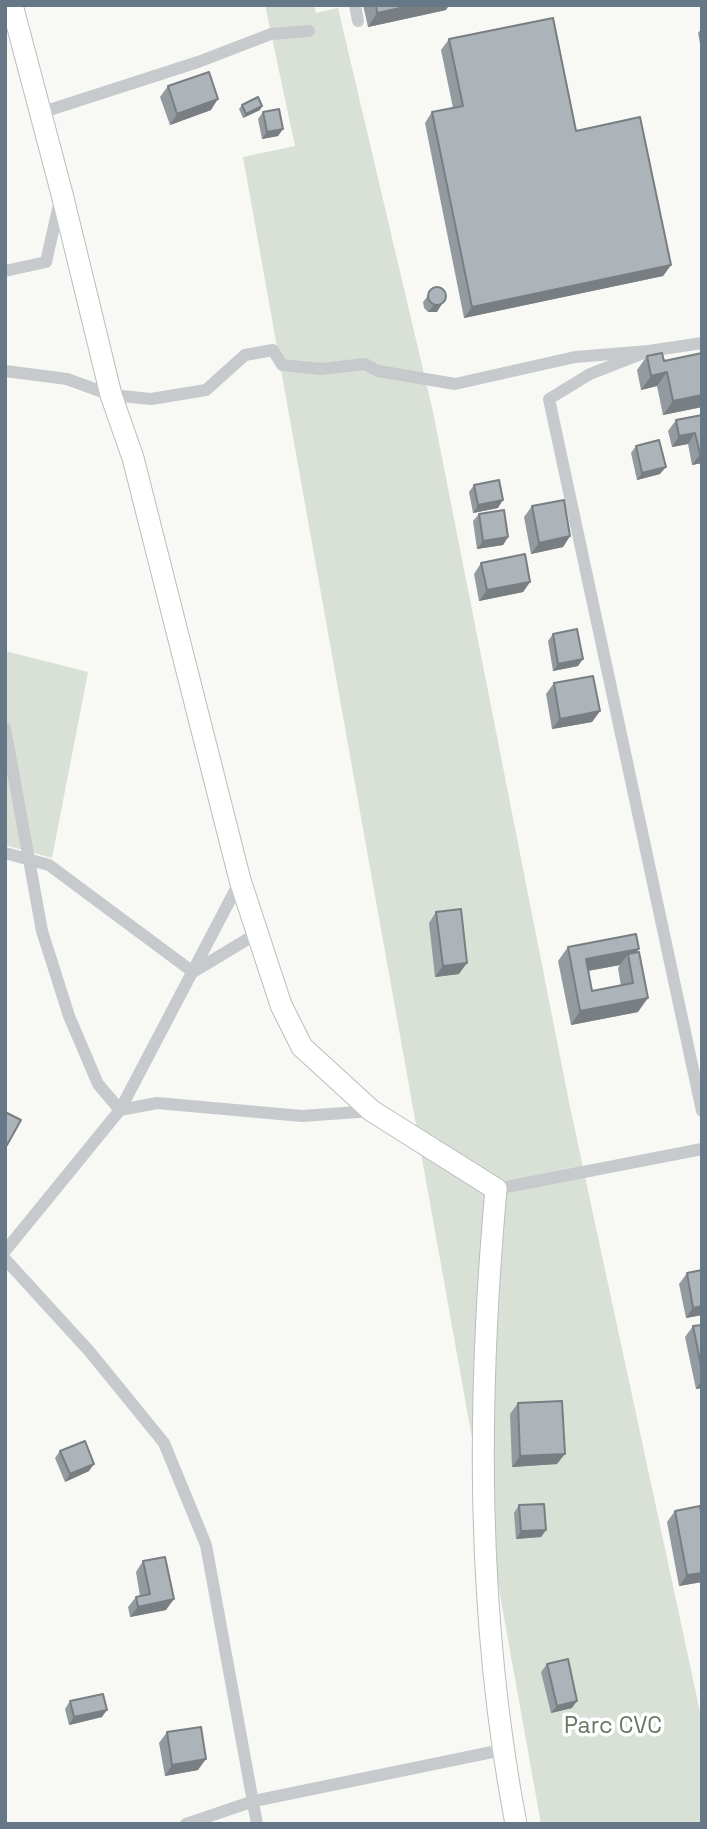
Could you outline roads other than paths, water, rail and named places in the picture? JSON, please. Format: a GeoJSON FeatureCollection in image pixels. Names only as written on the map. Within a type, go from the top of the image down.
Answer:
{"type":"FeatureCollection","features":[{"type":"Feature","properties":{"kind":"main road"},"geometry":{"type":"LineString","coordinates":[[12,5],[111,395],[133,458],[240,880],[281,1005],[302,1047],[372,1111],[496,1189],[484,1347],[488,1625],[502,1750],[516,1824]]}},
{"type":"Feature","properties":{"kind":"street"},"geometry":{"type":"LineString","coordinates":[[355,5],[358,21]]}},
{"type":"Feature","properties":{"kind":"street"},"geometry":{"type":"LineString","coordinates":[[40,113],[198,62],[271,34],[309,31]]}},
{"type":"Feature","properties":{"kind":"street"},"geometry":{"type":"LineString","coordinates":[[5,271],[46,262],[62,194]]}},
{"type":"Feature","properties":{"kind":"street"},"geometry":{"type":"LineString","coordinates":[[5,370],[67,379],[111,395],[150,399],[206,390],[245,355],[273,350],[282,365],[321,369],[365,364],[378,371],[455,384],[575,357],[649,351],[702,343]]}},
{"type":"Feature","properties":{"kind":"street"},"geometry":{"type":"LineString","coordinates":[[649,351],[590,374],[549,399],[702,1111]]}},
{"type":"Feature","properties":{"kind":"street"},"geometry":{"type":"LineString","coordinates":[[5,728],[42,931],[69,1016],[98,1084],[120,1110]]}},
{"type":"Feature","properties":{"kind":"street"},"geometry":{"type":"LineString","coordinates":[[5,853],[49,865],[193,972]]}},
{"type":"Feature","properties":{"kind":"street"},"geometry":{"type":"LineString","coordinates":[[5,1251],[120,1110],[240,880]]}},
{"type":"Feature","properties":{"kind":"street"},"geometry":{"type":"LineString","coordinates":[[193,972],[256,934]]}},
{"type":"Feature","properties":{"kind":"street"},"geometry":{"type":"LineString","coordinates":[[120,1110],[157,1103],[302,1116],[372,1111]]}},
{"type":"Feature","properties":{"kind":"street"},"geometry":{"type":"LineString","coordinates":[[496,1189],[702,1149]]}},
{"type":"Feature","properties":{"kind":"street"},"geometry":{"type":"LineString","coordinates":[[5,1259],[90,1352],[164,1443],[206,1545],[257,1824]]}},
{"type":"Feature","properties":{"kind":"street"},"geometry":{"type":"LineString","coordinates":[[186,1824],[254,1801],[502,1750]]}},
{"type":"Feature","properties":{"kind":"park label","name":"Parc CVC"},"geometry":{"type":"Point","coordinates":[613,1727]}}]}
